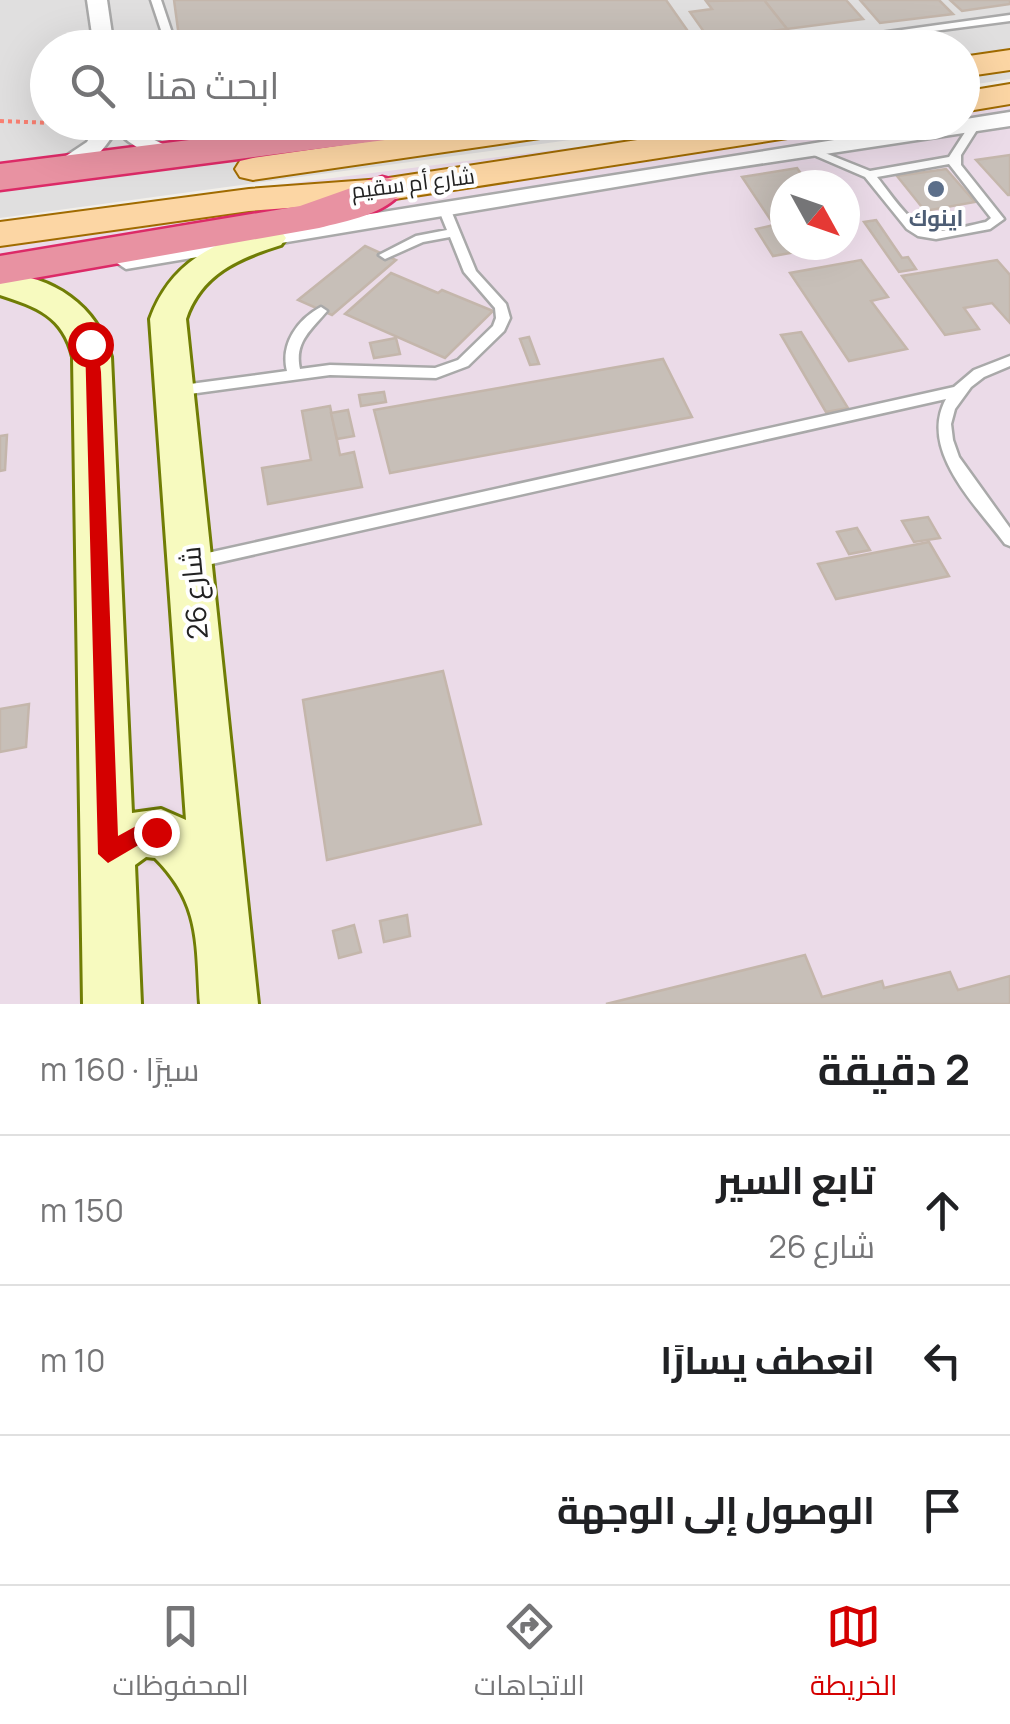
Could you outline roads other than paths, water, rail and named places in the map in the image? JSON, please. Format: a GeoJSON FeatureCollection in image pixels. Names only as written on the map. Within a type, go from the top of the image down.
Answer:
{"type":"FeatureCollection","features":[{"type":"Feature","properties":{"kind":"highway"},"geometry":{"type":"LineString","coordinates":[[0,176],[297,140]]}},
{"type":"Feature","properties":{"kind":"highway"},"geometry":{"type":"LineString","coordinates":[[1,274],[304,219],[347,207],[369,191]]}},
{"type":"Feature","properties":{"kind":"main road"},"geometry":{"type":"LineString","coordinates":[[980,64],[1010,60]]}},
{"type":"Feature","properties":{"kind":"main road"},"geometry":{"type":"LineString","coordinates":[[980,108],[1010,94]]}},
{"type":"Feature","properties":{"kind":"main road","name":"شارع أم سقيم"},"geometry":{"type":"LineString","coordinates":[[0,205],[455,140]]}},
{"type":"Feature","properties":{"kind":"main road","name":"شارع أم سقيم"},"geometry":{"type":"LineString","coordinates":[[0,234],[249,200],[369,191],[783,140]]}},
{"type":"Feature","properties":{"kind":"main road","name":"شارع 26"},"geometry":{"type":"LineString","coordinates":[[229,1004],[168,319],[180,289],[217,257],[269,238]]}},
{"type":"Feature","properties":{"kind":"main road"},"geometry":{"type":"LineString","coordinates":[[1,274],[66,308],[81,322],[90,344],[94,372],[112,1004]]}},
{"type":"Feature","properties":{"kind":"main road"},"geometry":{"type":"LineString","coordinates":[[108,854],[138,834],[171,836],[183,844],[222,909]]}},
{"type":"Feature","properties":{"kind":"street"},"geometry":{"type":"LineString","coordinates":[[97,0],[101,30]]}},
{"type":"Feature","properties":{"kind":"street"},"geometry":{"type":"LineString","coordinates":[[980,115],[1010,120]]}},
{"type":"Feature","properties":{"kind":"street"},"geometry":{"type":"LineString","coordinates":[[59,170],[99,140]]}},
{"type":"Feature","properties":{"kind":"street"},"geometry":{"type":"LineString","coordinates":[[137,140],[177,156]]}},
{"type":"Feature","properties":{"kind":"street"},"geometry":{"type":"LineString","coordinates":[[1,274],[269,238],[795,140]]}},
{"type":"Feature","properties":{"kind":"lane"},"geometry":{"type":"LineString","coordinates":[[156,0],[166,30]]}},
{"type":"Feature","properties":{"kind":"lane"},"geometry":{"type":"LineString","coordinates":[[917,30],[1010,18]]}},
{"type":"Feature","properties":{"kind":"lane"},"geometry":{"type":"LineString","coordinates":[[821,140],[869,175],[911,226],[936,235],[995,222],[997,214],[954,160]]}},
{"type":"Feature","properties":{"kind":"lane"},"geometry":{"type":"LineString","coordinates":[[954,160],[960,140]]}},
{"type":"Feature","properties":{"kind":"lane"},"geometry":{"type":"LineString","coordinates":[[869,175],[954,160]]}},
{"type":"Feature","properties":{"kind":"lane"},"geometry":{"type":"LineString","coordinates":[[174,391],[294,372],[364,368],[426,374],[463,364],[499,328],[502,307],[470,272],[444,208]]}},
{"type":"Feature","properties":{"kind":"lane"},"geometry":{"type":"LineString","coordinates":[[385,255],[420,239],[452,233]]}},
{"type":"Feature","properties":{"kind":"lane"},"geometry":{"type":"LineString","coordinates":[[294,372],[290,362],[293,344],[321,311]]}},
{"type":"Feature","properties":{"kind":"lane"},"geometry":{"type":"LineString","coordinates":[[1010,361],[976,374],[955,392],[948,402],[944,428],[952,457],[1010,540]]}},
{"type":"Feature","properties":{"kind":"lane"},"geometry":{"type":"LineString","coordinates":[[190,563],[955,392]]}},
{"type":"Feature","properties":{"kind":"place","name":"اينوك"},"geometry":{"type":"Point","coordinates":[936,189]}}]}
